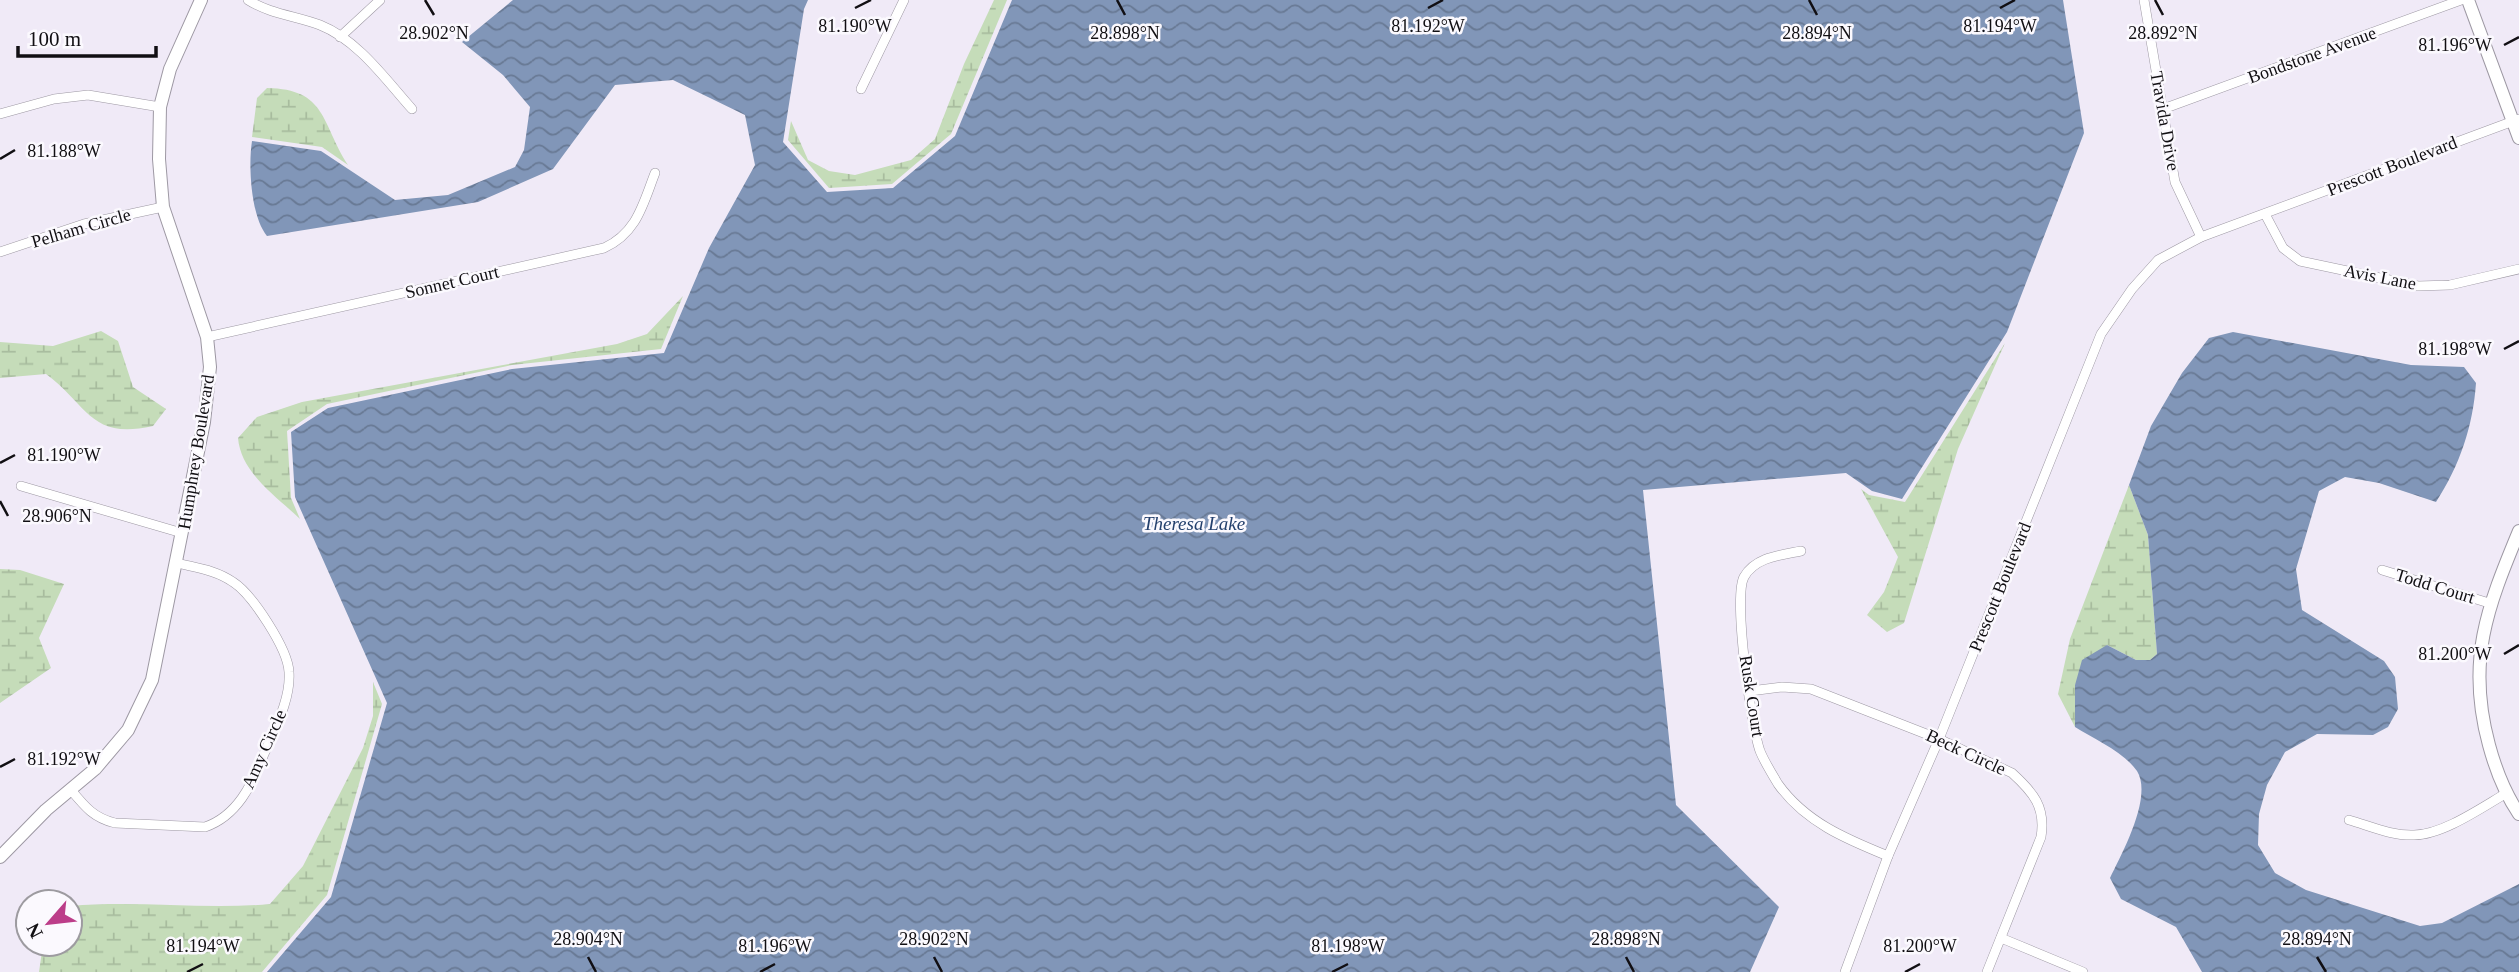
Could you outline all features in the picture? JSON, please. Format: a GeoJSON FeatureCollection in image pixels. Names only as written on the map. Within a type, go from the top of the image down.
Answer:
{"type":"FeatureCollection","features":[{"type":"Feature","properties":{"kind":"street","name":"Humphrey Boulevard"},"geometry":{"type":"LineString","coordinates":[[0,857],[46,810],[95,769],[128,730],[152,680],[183,533],[208,389],[207,337],[163,207],[159,159],[160,107],[182,37],[201,0]]}},
{"type":"Feature","properties":{"kind":"street"},"geometry":{"type":"LineString","coordinates":[[248,0],[322,25],[364,56],[412,109]]}},
{"type":"Feature","properties":{"kind":"street"},"geometry":{"type":"LineString","coordinates":[[340,37],[380,0]]}},
{"type":"Feature","properties":{"kind":"street"},"geometry":{"type":"LineString","coordinates":[[861,89],[904,0]]}},
{"type":"Feature","properties":{"kind":"street","name":"Travida Drive"},"geometry":{"type":"LineString","coordinates":[[2144,0],[2175,182],[2200,237]]}},
{"type":"Feature","properties":{"kind":"street","name":"Bondstone Avenue"},"geometry":{"type":"LineString","coordinates":[[2163,109],[2460,0]]}},
{"type":"Feature","properties":{"kind":"street"},"geometry":{"type":"LineString","coordinates":[[2468,0],[2516,120],[2519,138]]}},
{"type":"Feature","properties":{"kind":"street"},"geometry":{"type":"LineString","coordinates":[[0,114],[54,99],[88,95],[160,107]]}},
{"type":"Feature","properties":{"kind":"street","name":"Prescott Boulevard"},"geometry":{"type":"LineString","coordinates":[[1845,972],[1888,856],[1939,739],[2101,334],[2132,289],[2158,260],[2200,237],[2516,120]]}},
{"type":"Feature","properties":{"kind":"street","name":"Sonnet Court"},"geometry":{"type":"LineString","coordinates":[[207,337],[604,248],[629,232],[655,173]]}},
{"type":"Feature","properties":{"kind":"street","name":"Pelham Circle"},"geometry":{"type":"LineString","coordinates":[[0,252],[84,224],[163,207]]}},
{"type":"Feature","properties":{"kind":"street","name":"Avis Lane"},"geometry":{"type":"LineString","coordinates":[[2265,214],[2283,248],[2300,261],[2313,264],[2418,286],[2450,285],[2519,269]]}},
{"type":"Feature","properties":{"kind":"street"},"geometry":{"type":"LineString","coordinates":[[20,486],[183,533]]}},
{"type":"Feature","properties":{"kind":"street"},"geometry":{"type":"LineString","coordinates":[[2519,531],[2489,603],[2479,650],[2478,689],[2483,723],[2504,794],[2519,814]]}},
{"type":"Feature","properties":{"kind":"street","name":"Rusk Court"},"geometry":{"type":"LineString","coordinates":[[1801,551],[1756,564],[1744,577],[1738,599],[1760,751],[1778,784],[1801,809],[1835,835],[1888,856]]}},
{"type":"Feature","properties":{"kind":"street","name":"Amy Circle"},"geometry":{"type":"LineString","coordinates":[[71,790],[89,813],[101,820],[205,827],[219,822],[231,813],[254,779],[284,706],[289,672],[281,646],[253,603],[235,583],[212,571],[177,564]]}},
{"type":"Feature","properties":{"kind":"street","name":"Todd Court"},"geometry":{"type":"LineString","coordinates":[[2382,570],[2489,603]]}},
{"type":"Feature","properties":{"kind":"street","name":"Beck Circle"},"geometry":{"type":"LineString","coordinates":[[1750,691],[1782,687],[1811,689],[1939,739],[2012,773],[2034,795],[2044,817],[2041,837],[1987,972]]}},
{"type":"Feature","properties":{"kind":"street"},"geometry":{"type":"LineString","coordinates":[[2349,820],[2391,833],[2416,836],[2471,814],[2504,794]]}},
{"type":"Feature","properties":{"kind":"street"},"geometry":{"type":"LineString","coordinates":[[2001,937],[2083,972]]}},
{"type":"Feature","properties":{"kind":"green space"},"geometry":{"type":"Polygon","coordinates":[[[994,0],[1007,0],[951,134],[892,184],[829,188],[788,140],[791,121],[808,160],[829,171],[855,175],[911,160],[935,139],[964,64],[994,0]]]}},
{"type":"Feature","properties":{"kind":"green space"},"geometry":{"type":"Polygon","coordinates":[[[267,88],[287,90],[312,102],[320,111],[348,165],[322,147],[252,137],[257,98],[267,88]]]}},
{"type":"Feature","properties":{"kind":"green space"},"geometry":{"type":"Polygon","coordinates":[[[683,296],[661,349],[512,365],[327,404],[287,431],[291,498],[300,519],[261,483],[241,451],[238,438],[257,417],[302,402],[617,344],[647,334],[683,296]]]}},
{"type":"Feature","properties":{"kind":"green space"},"geometry":{"type":"Polygon","coordinates":[[[101,331],[118,341],[133,387],[166,409],[153,426],[132,429],[103,424],[46,374],[0,378],[0,342],[53,346],[101,331]]]}},
{"type":"Feature","properties":{"kind":"green space"},"geometry":{"type":"Polygon","coordinates":[[[2005,343],[1958,449],[1904,623],[1887,632],[1867,615],[1884,592],[1898,557],[1861,489],[1869,495],[1905,502],[2005,343]]]}},
{"type":"Feature","properties":{"kind":"green space"},"geometry":{"type":"Polygon","coordinates":[[[2129,485],[2148,535],[2157,654],[2150,660],[2136,660],[2107,645],[2075,685],[2075,727],[2058,694],[2070,639],[2129,485]]]}},
{"type":"Feature","properties":{"kind":"green space"},"geometry":{"type":"Polygon","coordinates":[[[0,569],[20,570],[64,584],[39,638],[51,668],[0,703],[0,569]]]}},
{"type":"Feature","properties":{"kind":"green space"},"geometry":{"type":"Polygon","coordinates":[[[373,682],[382,704],[327,895],[262,972],[39,972],[41,958],[84,958],[84,905],[270,904],[303,866],[363,748],[373,716],[373,682]]]}},
{"type":"Feature","properties":{"kind":"water","name":"Theresa Lake"},"geometry":{"type":"Polygon","coordinates":[[[513,0],[808,0],[804,9],[783,142],[827,192],[893,188],[955,136],[1012,0],[2063,0],[2084,133],[2007,332],[1902,499],[1872,491],[1846,473],[1643,490],[1676,805],[1779,907],[1750,972],[267,972],[331,897],[387,703],[295,497],[291,432],[328,408],[512,369],[664,353],[709,248],[755,165],[745,115],[673,80],[615,85],[553,169],[478,202],[267,236],[257,217],[254,204],[250,164],[252,141],[321,151],[395,200],[448,195],[515,167],[524,150],[530,107],[503,75],[462,42],[513,0]]]}},
{"type":"Feature","properties":{"kind":"water"},"geometry":{"type":"Polygon","coordinates":[[[2233,332],[2411,365],[2464,367],[2476,383],[2472,415],[2464,445],[2436,502],[2379,483],[2345,477],[2319,491],[2296,569],[2302,610],[2384,661],[2395,677],[2398,709],[2388,727],[2373,735],[2317,734],[2285,752],[2267,785],[2259,814],[2258,845],[2275,873],[2306,890],[2420,926],[2442,923],[2519,884],[2519,972],[2202,972],[2176,927],[2121,899],[2110,878],[2139,810],[2141,782],[2137,771],[2125,758],[2075,727],[2075,685],[2082,660],[2107,645],[2136,660],[2150,660],[2157,654],[2148,535],[2129,485],[2151,426],[2182,373],[2209,338],[2233,332]]]}}]}
